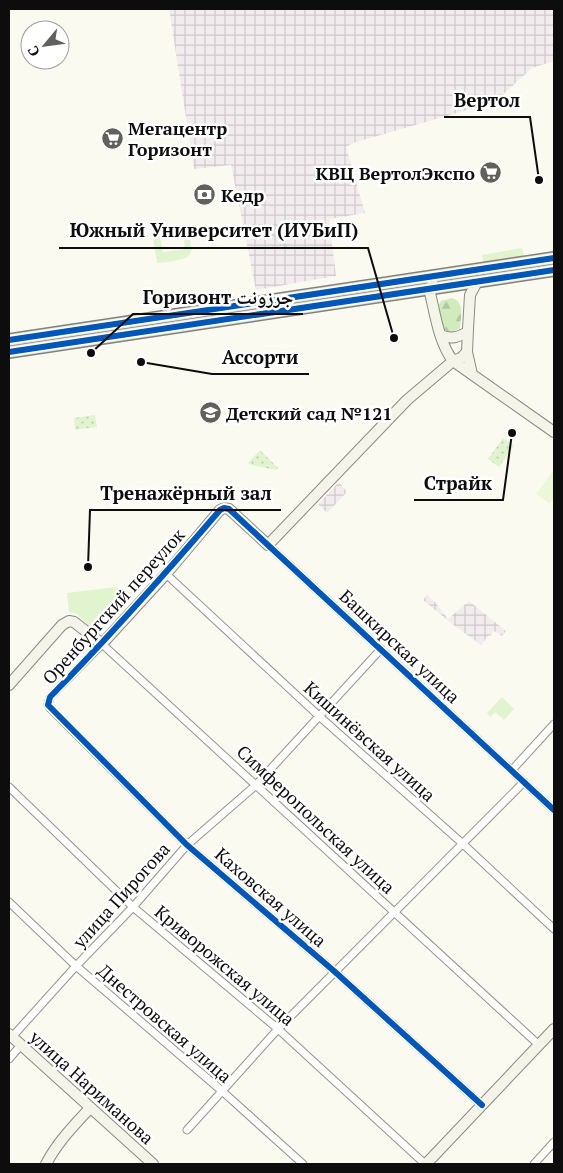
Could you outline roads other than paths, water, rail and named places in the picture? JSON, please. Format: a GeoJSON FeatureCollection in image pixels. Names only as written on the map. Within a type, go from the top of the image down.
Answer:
{"type":"FeatureCollection","features":[{"type":"Feature","properties":{"kind":"main road"},"geometry":{"type":"LineString","coordinates":[[9,340],[554,258]]}},
{"type":"Feature","properties":{"kind":"main road"},"geometry":{"type":"LineString","coordinates":[[9,352],[554,270]]}},
{"type":"Feature","properties":{"kind":"street"},"geometry":{"type":"LineString","coordinates":[[457,273],[470,295]]}},
{"type":"Feature","properties":{"kind":"street"},"geometry":{"type":"LineString","coordinates":[[437,276],[429,289],[446,351],[453,361],[554,432]]}},
{"type":"Feature","properties":{"kind":"street"},"geometry":{"type":"LineString","coordinates":[[472,374],[467,352],[470,295],[477,282]]}},
{"type":"Feature","properties":{"kind":"street"},"geometry":{"type":"LineString","coordinates":[[441,335],[447,338],[455,338],[468,332]]}},
{"type":"Feature","properties":{"kind":"street"},"geometry":{"type":"LineString","coordinates":[[268,545],[408,400],[432,378],[467,352]]}},
{"type":"Feature","properties":{"kind":"street","name":"Башкирская улица"},"geometry":{"type":"LineString","coordinates":[[224,508],[229,508],[554,810]]}},
{"type":"Feature","properties":{"kind":"street","name":"Оренбургский переулок"},"geometry":{"type":"LineString","coordinates":[[48,705],[50,697],[102,644],[166,574],[220,510],[224,508]]}},
{"type":"Feature","properties":{"kind":"street","name":"Кишинёвская улица"},"geometry":{"type":"LineString","coordinates":[[166,574],[319,716],[554,928]]}},
{"type":"Feature","properties":{"kind":"street","name":"Оренбургский переулок"},"geometry":{"type":"LineString","coordinates":[[9,685],[62,625],[69,620]]}},
{"type":"Feature","properties":{"kind":"street","name":"Симферопольская улица"},"geometry":{"type":"LineString","coordinates":[[69,620],[102,644],[539,1046]]}},
{"type":"Feature","properties":{"kind":"street","name":"улица Пирогова"},"geometry":{"type":"LineString","coordinates":[[11,1036],[133,907],[187,845],[255,786],[381,649]]}},
{"type":"Feature","properties":{"kind":"street","name":"Каховская улица"},"geometry":{"type":"LineString","coordinates":[[48,705],[187,845],[334,971],[482,1105]]}},
{"type":"Feature","properties":{"kind":"street"},"geometry":{"type":"LineString","coordinates":[[512,770],[554,724]]}},
{"type":"Feature","properties":{"kind":"street"},"geometry":{"type":"LineString","coordinates":[[187,1130],[278,1029],[334,971],[524,782]]}},
{"type":"Feature","properties":{"kind":"street","name":"Криворожская улица"},"geometry":{"type":"LineString","coordinates":[[9,787],[133,907],[278,1029],[425,1164]]}},
{"type":"Feature","properties":{"kind":"street","name":"Днестровская улица"},"geometry":{"type":"LineString","coordinates":[[9,902],[76,966],[222,1091],[303,1164]]}},
{"type":"Feature","properties":{"kind":"street"},"geometry":{"type":"LineString","coordinates":[[425,1164],[554,1029]]}},
{"type":"Feature","properties":{"kind":"street","name":"улица Нариманова"},"geometry":{"type":"LineString","coordinates":[[11,1036],[150,1163]]}},
{"type":"Feature","properties":{"kind":"street"},"geometry":{"type":"LineString","coordinates":[[9,1059],[21,1045]]}},
{"type":"Feature","properties":{"kind":"street"},"geometry":{"type":"LineString","coordinates":[[46,1164],[51,1154],[70,1129],[90,1108]]}},
{"type":"Feature","properties":{"kind":"street"},"geometry":{"type":"LineString","coordinates":[[534,1164],[554,1142]]}},
{"type":"Feature","properties":{"kind":"place","name":"Мегацентр Горизонт"},"geometry":{"type":"Point","coordinates":[112,138]}},
{"type":"Feature","properties":{"kind":"place","name":"КВЦ ВертолЭкспо"},"geometry":{"type":"Point","coordinates":[491,173]}},
{"type":"Feature","properties":{"kind":"place","name":"Вертол"},"geometry":{"type":"Point","coordinates":[539,180]}},
{"type":"Feature","properties":{"kind":"place","name":"Кедр"},"geometry":{"type":"Point","coordinates":[205,195]}},
{"type":"Feature","properties":{"kind":"place","name":"Южный Университет (ИУБиП)"},"geometry":{"type":"Point","coordinates":[394,338]}},
{"type":"Feature","properties":{"kind":"place","name":"Горизонт جرزونت"},"geometry":{"type":"Point","coordinates":[91,353]}},
{"type":"Feature","properties":{"kind":"place","name":"Ассорти"},"geometry":{"type":"Point","coordinates":[141,362]}},
{"type":"Feature","properties":{"kind":"place","name":"Детский сад №121"},"geometry":{"type":"Point","coordinates":[210,413]}},
{"type":"Feature","properties":{"kind":"place","name":"Страйк"},"geometry":{"type":"Point","coordinates":[512,433]}},
{"type":"Feature","properties":{"kind":"place","name":"Тренажёрный зал"},"geometry":{"type":"Point","coordinates":[88,567]}}]}
